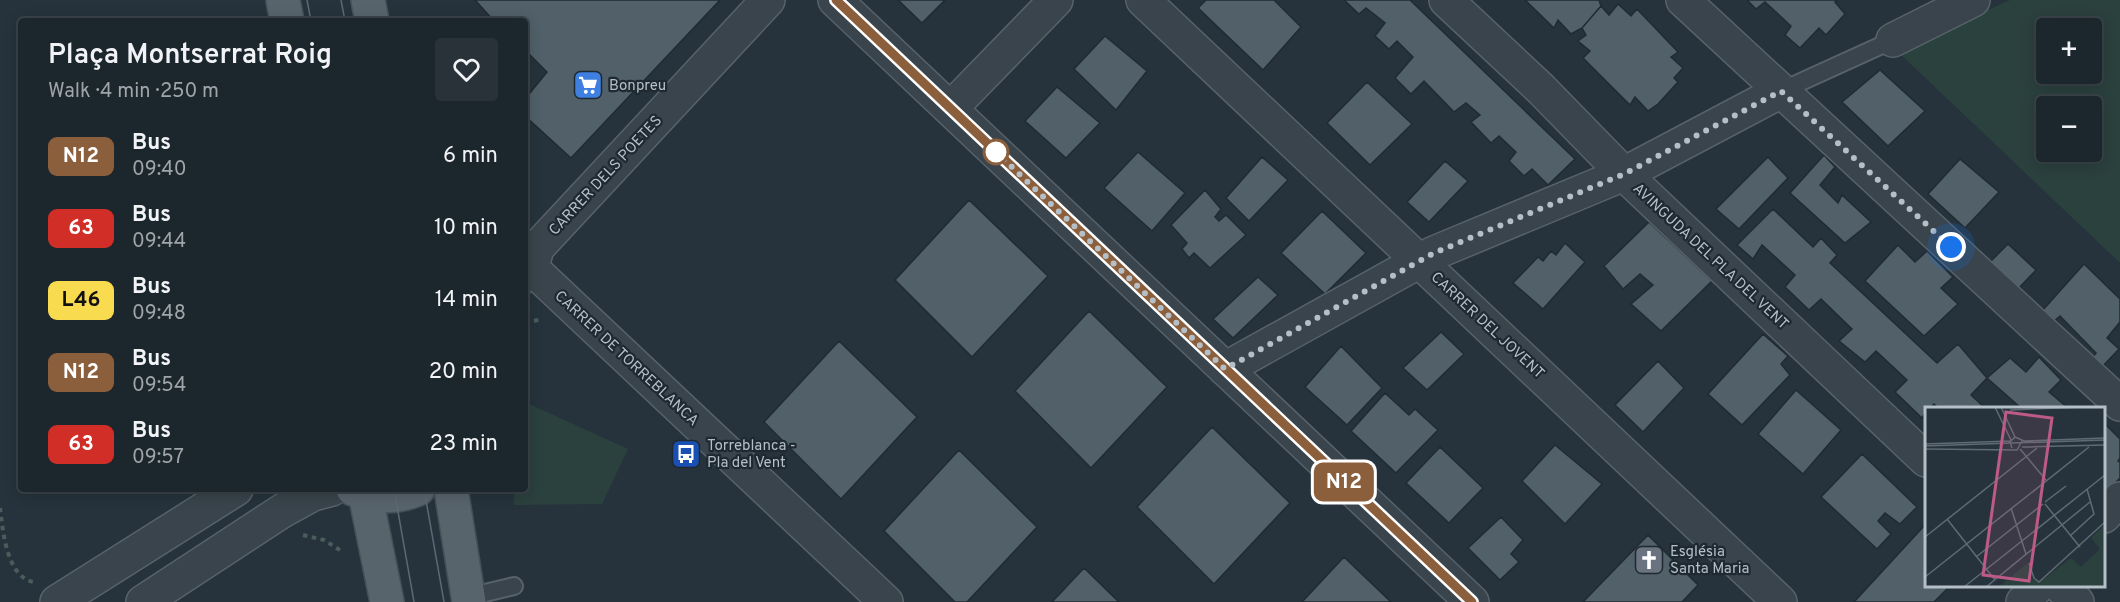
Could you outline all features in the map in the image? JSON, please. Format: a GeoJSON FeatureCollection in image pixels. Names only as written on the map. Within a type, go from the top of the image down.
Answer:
{"type":"FeatureCollection","features":[{"type":"Feature","properties":{"kind":"main road"},"geometry":{"type":"LineString","coordinates":[[283,0],[286,18]]}},
{"type":"Feature","properties":{"kind":"main road"},"geometry":{"type":"LineString","coordinates":[[368,0],[371,18]]}},
{"type":"Feature","properties":{"kind":"main road"},"geometry":{"type":"LineString","coordinates":[[359,492],[387,602]]}},
{"type":"Feature","properties":{"kind":"main road"},"geometry":{"type":"LineString","coordinates":[[363,492],[380,496],[406,492]]}},
{"type":"Feature","properties":{"kind":"main road"},"geometry":{"type":"LineString","coordinates":[[451,492],[468,598]]}},
{"type":"Feature","properties":{"kind":"street","name":"CARRER DELS POETES"},"geometry":{"type":"LineString","coordinates":[[528,267],[537,248],[768,0]]}},
{"type":"Feature","properties":{"kind":"street"},"geometry":{"type":"LineString","coordinates":[[836,0],[1472,602]]}},
{"type":"Feature","properties":{"kind":"street"},"geometry":{"type":"LineString","coordinates":[[951,108],[1056,0]]}},
{"type":"Feature","properties":{"kind":"street","name":"CARRER DEL JOVENT"},"geometry":{"type":"LineString","coordinates":[[1143,0],[1780,602]]}},
{"type":"Feature","properties":{"kind":"street","name":"AVINGUDA DEL PLA DEL VENT"},"geometry":{"type":"LineString","coordinates":[[1446,0],[1541,89],[1624,174],[1925,459]]}},
{"type":"Feature","properties":{"kind":"street"},"geometry":{"type":"LineString","coordinates":[[1683,0],[2120,404]]}},
{"type":"Feature","properties":{"kind":"street"},"geometry":{"type":"LineString","coordinates":[[1893,40],[1973,0]]}},
{"type":"Feature","properties":{"kind":"street"},"geometry":{"type":"LineString","coordinates":[[1225,369],[1444,248],[1624,174],[1781,91]]}},
{"type":"Feature","properties":{"kind":"street","name":"CARRER DE TORREBLANCA"},"geometry":{"type":"LineString","coordinates":[[528,270],[886,602]]}},
{"type":"Feature","properties":{"kind":"street"},"geometry":{"type":"LineString","coordinates":[[57,602],[231,492]]}},
{"type":"Feature","properties":{"kind":"street"},"geometry":{"type":"LineString","coordinates":[[143,602],[282,511],[321,492]]}},
{"type":"Feature","properties":{"kind":"street"},"geometry":{"type":"LineString","coordinates":[[2105,514],[2120,499]]}},
{"type":"Feature","properties":{"kind":"street"},"geometry":{"type":"LineString","coordinates":[[2023,602],[2036,587]]}},
{"type":"Feature","properties":{"kind":"street"},"geometry":{"type":"LineString","coordinates":[[2062,587],[2077,602]]}},
{"type":"Feature","properties":{"kind":"lane"},"geometry":{"type":"LineString","coordinates":[[1781,91],[1893,40]]}},
{"type":"Feature","properties":{"kind":"lane"},"geometry":{"type":"LineString","coordinates":[[468,598],[514,586]]}},
{"type":"Feature","properties":{"kind":"path"},"geometry":{"type":"LineString","coordinates":[[298,534],[324,540],[346,553]]}},
{"type":"Feature","properties":{"kind":"green space"},"geometry":{"type":"Polygon","coordinates":[[[2010,0],[2120,0],[2120,263],[1897,51],[2010,0]]]}},
{"type":"Feature","properties":{"kind":"green space"},"geometry":{"type":"Polygon","coordinates":[[[528,403],[628,449],[602,504],[514,505],[514,492],[528,492],[528,403]]]}},
{"type":"Feature","properties":{"kind":"building","name":"Bonpreu"},"geometry":{"type":"Polygon","coordinates":[[[475,0],[720,0],[571,158],[528,119],[528,95],[547,72],[528,53],[528,18],[491,18],[475,0]]]}},
{"type":"Feature","properties":{"kind":"building"},"geometry":{"type":"Polygon","coordinates":[[[898,0],[945,0],[922,23],[898,0]]]}},
{"type":"Feature","properties":{"kind":"building"},"geometry":{"type":"Polygon","coordinates":[[[1206,0],[1274,0],[1301,27],[1263,70],[1198,8],[1206,0]]]}},
{"type":"Feature","properties":{"kind":"building"},"geometry":{"type":"Polygon","coordinates":[[[1344,0],[1410,0],[1575,159],[1548,185],[1532,169],[1524,176],[1509,161],[1516,152],[1499,136],[1491,143],[1471,122],[1480,115],[1466,103],[1454,112],[1424,81],[1411,94],[1395,78],[1413,57],[1397,41],[1389,49],[1375,36],[1385,23],[1366,8],[1359,14],[1344,0]]]}},
{"type":"Feature","properties":{"kind":"building"},"geometry":{"type":"Polygon","coordinates":[[[1525,0],[1599,0],[1601,6],[1582,28],[1571,34],[1558,20],[1554,28],[1525,0]]]}},
{"type":"Feature","properties":{"kind":"building"},"geometry":{"type":"Polygon","coordinates":[[[1747,0],[1837,0],[1835,2],[1845,14],[1826,35],[1819,28],[1800,48],[1785,35],[1791,26],[1765,2],[1756,9],[1747,0]]]}},
{"type":"Feature","properties":{"kind":"building"},"geometry":{"type":"Polygon","coordinates":[[[1618,4],[1631,16],[1637,9],[1678,52],[1671,57],[1683,68],[1674,78],[1678,82],[1658,104],[1648,111],[1635,97],[1630,105],[1583,58],[1590,51],[1578,41],[1586,35],[1582,28],[1601,6],[1609,15],[1618,4]]]}},
{"type":"Feature","properties":{"kind":"building"},"geometry":{"type":"Polygon","coordinates":[[[1105,36],[1147,71],[1116,110],[1074,69],[1105,36]]]}},
{"type":"Feature","properties":{"kind":"building"},"geometry":{"type":"Polygon","coordinates":[[[1880,70],[1925,111],[1888,146],[1842,102],[1880,70]]]}},
{"type":"Feature","properties":{"kind":"building"},"geometry":{"type":"Polygon","coordinates":[[[1367,82],[1412,124],[1370,165],[1327,123],[1367,82]]]}},
{"type":"Feature","properties":{"kind":"building"},"geometry":{"type":"Polygon","coordinates":[[[1057,87],[1100,123],[1066,158],[1025,121],[1057,87]]]}},
{"type":"Feature","properties":{"kind":"building"},"geometry":{"type":"Polygon","coordinates":[[[1138,152],[1185,193],[1152,231],[1104,188],[1138,152]]]}},
{"type":"Feature","properties":{"kind":"building"},"geometry":{"type":"Polygon","coordinates":[[[1824,155],[1835,167],[1820,185],[1838,203],[1842,195],[1871,222],[1845,243],[1790,193],[1824,155]]]}},
{"type":"Feature","properties":{"kind":"building"},"geometry":{"type":"Polygon","coordinates":[[[1262,157],[1288,180],[1249,221],[1226,198],[1262,157]]]}},
{"type":"Feature","properties":{"kind":"building"},"geometry":{"type":"Polygon","coordinates":[[[1768,157],[1788,178],[1739,229],[1716,209],[1768,157]]]}},
{"type":"Feature","properties":{"kind":"building"},"geometry":{"type":"Polygon","coordinates":[[[1960,159],[1999,192],[1965,228],[1928,194],[1960,159]]]}},
{"type":"Feature","properties":{"kind":"building"},"geometry":{"type":"Polygon","coordinates":[[[1445,161],[1468,181],[1429,222],[1407,202],[1445,161]]]}},
{"type":"Feature","properties":{"kind":"building"},"geometry":{"type":"Polygon","coordinates":[[[1205,190],[1221,209],[1215,217],[1219,221],[1226,215],[1246,235],[1210,268],[1194,253],[1189,258],[1182,249],[1187,243],[1171,225],[1205,190]]]}},
{"type":"Feature","properties":{"kind":"building"},"geometry":{"type":"Polygon","coordinates":[[[969,200],[1048,276],[972,357],[895,280],[969,200]]]}},
{"type":"Feature","properties":{"kind":"building"},"geometry":{"type":"Polygon","coordinates":[[[1773,209],[1813,247],[1821,238],[1837,255],[1830,263],[1937,363],[1958,344],[1987,378],[1971,395],[1984,407],[1937,407],[1934,404],[1931,407],[1925,407],[1922,418],[1895,392],[1907,380],[1876,351],[1865,362],[1839,341],[1852,329],[1821,299],[1809,310],[1785,287],[1795,275],[1762,245],[1753,259],[1737,245],[1773,209]]]}},
{"type":"Feature","properties":{"kind":"building"},"geometry":{"type":"Polygon","coordinates":[[[1322,211],[1366,253],[1325,294],[1281,253],[1322,211]]]}},
{"type":"Feature","properties":{"kind":"building"},"geometry":{"type":"Polygon","coordinates":[[[1649,222],[1712,281],[1661,331],[1631,304],[1653,285],[1640,274],[1623,289],[1604,266],[1649,222]]]}},
{"type":"Feature","properties":{"kind":"building"},"geometry":{"type":"Polygon","coordinates":[[[1565,243],[1585,262],[1543,309],[1513,283],[1538,257],[1543,261],[1551,251],[1556,255],[1565,243]]]}},
{"type":"Feature","properties":{"kind":"building"},"geometry":{"type":"Polygon","coordinates":[[[2008,244],[2036,270],[2018,289],[1989,263],[2008,244]]]}},
{"type":"Feature","properties":{"kind":"building"},"geometry":{"type":"Polygon","coordinates":[[[1898,245],[1915,262],[1927,251],[1953,277],[1941,288],[1958,304],[1924,336],[1865,281],[1898,245]]]}},
{"type":"Feature","properties":{"kind":"building"},"geometry":{"type":"Polygon","coordinates":[[[2084,264],[2120,299],[2120,322],[2107,338],[2119,349],[2101,368],[2092,358],[2096,353],[2060,316],[2053,322],[2042,311],[2084,264]]]}},
{"type":"Feature","properties":{"kind":"building"},"geometry":{"type":"Polygon","coordinates":[[[1258,277],[1278,295],[1233,338],[1213,319],[1258,277]]]}},
{"type":"Feature","properties":{"kind":"building"},"geometry":{"type":"Polygon","coordinates":[[[1089,311],[1167,387],[1091,468],[1015,391],[1089,311]]]}},
{"type":"Feature","properties":{"kind":"building"},"geometry":{"type":"Polygon","coordinates":[[[1441,332],[1464,354],[1427,390],[1403,368],[1441,332]]]}},
{"type":"Feature","properties":{"kind":"building"},"geometry":{"type":"Polygon","coordinates":[[[1763,334],[1788,356],[1781,364],[1790,375],[1742,425],[1708,394],[1763,334]]]}},
{"type":"Feature","properties":{"kind":"building"},"geometry":{"type":"Polygon","coordinates":[[[839,341],[917,417],[841,499],[764,422],[839,341]]]}},
{"type":"Feature","properties":{"kind":"building"},"geometry":{"type":"Polygon","coordinates":[[[1341,346],[1382,388],[1347,425],[1305,387],[1341,346]]]}},
{"type":"Feature","properties":{"kind":"building"},"geometry":{"type":"Polygon","coordinates":[[[2039,357],[2061,380],[2049,392],[2067,407],[2020,407],[1987,378],[2010,358],[2026,372],[2039,357]]]}},
{"type":"Feature","properties":{"kind":"building"},"geometry":{"type":"Polygon","coordinates":[[[1658,361],[1684,388],[1643,432],[1615,405],[1658,361]]]}},
{"type":"Feature","properties":{"kind":"building"},"geometry":{"type":"Polygon","coordinates":[[[1796,390],[1841,430],[1803,474],[1758,434],[1796,390]]]}},
{"type":"Feature","properties":{"kind":"building"},"geometry":{"type":"Polygon","coordinates":[[[1385,393],[1409,415],[1415,409],[1438,430],[1396,473],[1351,431],[1385,393]]]}},
{"type":"Feature","properties":{"kind":"building"},"geometry":{"type":"Polygon","coordinates":[[[2105,424],[2120,439],[2118,461],[2120,462],[2120,478],[2105,494],[2105,424]]]}},
{"type":"Feature","properties":{"kind":"building"},"geometry":{"type":"Polygon","coordinates":[[[1212,427],[1290,503],[1214,584],[1137,507],[1212,427]]]}},
{"type":"Feature","properties":{"kind":"building"},"geometry":{"type":"Polygon","coordinates":[[[1555,445],[1602,484],[1565,524],[1522,481],[1555,445]]]}},
{"type":"Feature","properties":{"kind":"building"},"geometry":{"type":"Polygon","coordinates":[[[1440,447],[1483,488],[1449,523],[1406,483],[1440,447]]]}},
{"type":"Feature","properties":{"kind":"building"},"geometry":{"type":"Polygon","coordinates":[[[959,450],[1037,527],[967,602],[955,602],[884,531],[959,450]]]}},
{"type":"Feature","properties":{"kind":"building"},"geometry":{"type":"Polygon","coordinates":[[[1862,454],[1917,507],[1900,524],[1885,513],[1878,521],[1891,534],[1877,549],[1821,497],[1862,454]]]}},
{"type":"Feature","properties":{"kind":"building"},"geometry":{"type":"Polygon","coordinates":[[[1501,517],[1523,540],[1511,554],[1519,562],[1500,580],[1468,548],[1501,517]]]}},
{"type":"Feature","properties":{"kind":"building"},"geometry":{"type":"Polygon","coordinates":[[[1924,526],[1925,587],[1949,587],[1934,602],[1854,602],[1924,526]]]}},
{"type":"Feature","properties":{"kind":"building","name":"Església Santa Maria"},"geometry":{"type":"Polygon","coordinates":[[[1648,535],[1698,585],[1682,602],[1583,602],[1648,535]]]}},
{"type":"Feature","properties":{"kind":"building"},"geometry":{"type":"Polygon","coordinates":[[[1344,557],[1391,602],[1302,602],[1344,557]]]}},
{"type":"Feature","properties":{"kind":"building"},"geometry":{"type":"Polygon","coordinates":[[[1084,568],[1119,602],[1052,602],[1084,568]]]}},
{"type":"Feature","properties":{"kind":"tram line"},"geometry":{"type":"LineString","coordinates":[[307,0],[310,18]]}},
{"type":"Feature","properties":{"kind":"tram line"},"geometry":{"type":"LineString","coordinates":[[341,0],[344,18]]}},
{"type":"Feature","properties":{"kind":"tram line"},"geometry":{"type":"LineString","coordinates":[[395,492],[414,602]]}},
{"type":"Feature","properties":{"kind":"tram line"},"geometry":{"type":"LineString","coordinates":[[425,492],[444,602]]}},
{"type":"Feature","properties":{"kind":"bus line","name":"N12"},"geometry":{"type":"LineString","coordinates":[[836,0],[1472,602]]}},
{"type":"Feature","properties":{"kind":"place","name":"Bonpreu"},"geometry":{"type":"Point","coordinates":[588,85]}},
{"type":"Feature","properties":{"kind":"place","name":"Torreblanca - Pla del Vent"},"geometry":{"type":"Point","coordinates":[686,454]}},
{"type":"Feature","properties":{"kind":"place","name":"Església Santa Maria"},"geometry":{"type":"Point","coordinates":[1649,560]}},
{"type":"Feature","properties":{"kind":"route"},"geometry":{"type":"LineString","coordinates":[[996,152],[1225,369],[1434,253],[1624,174],[1781,91],[1951,247]]}}]}
